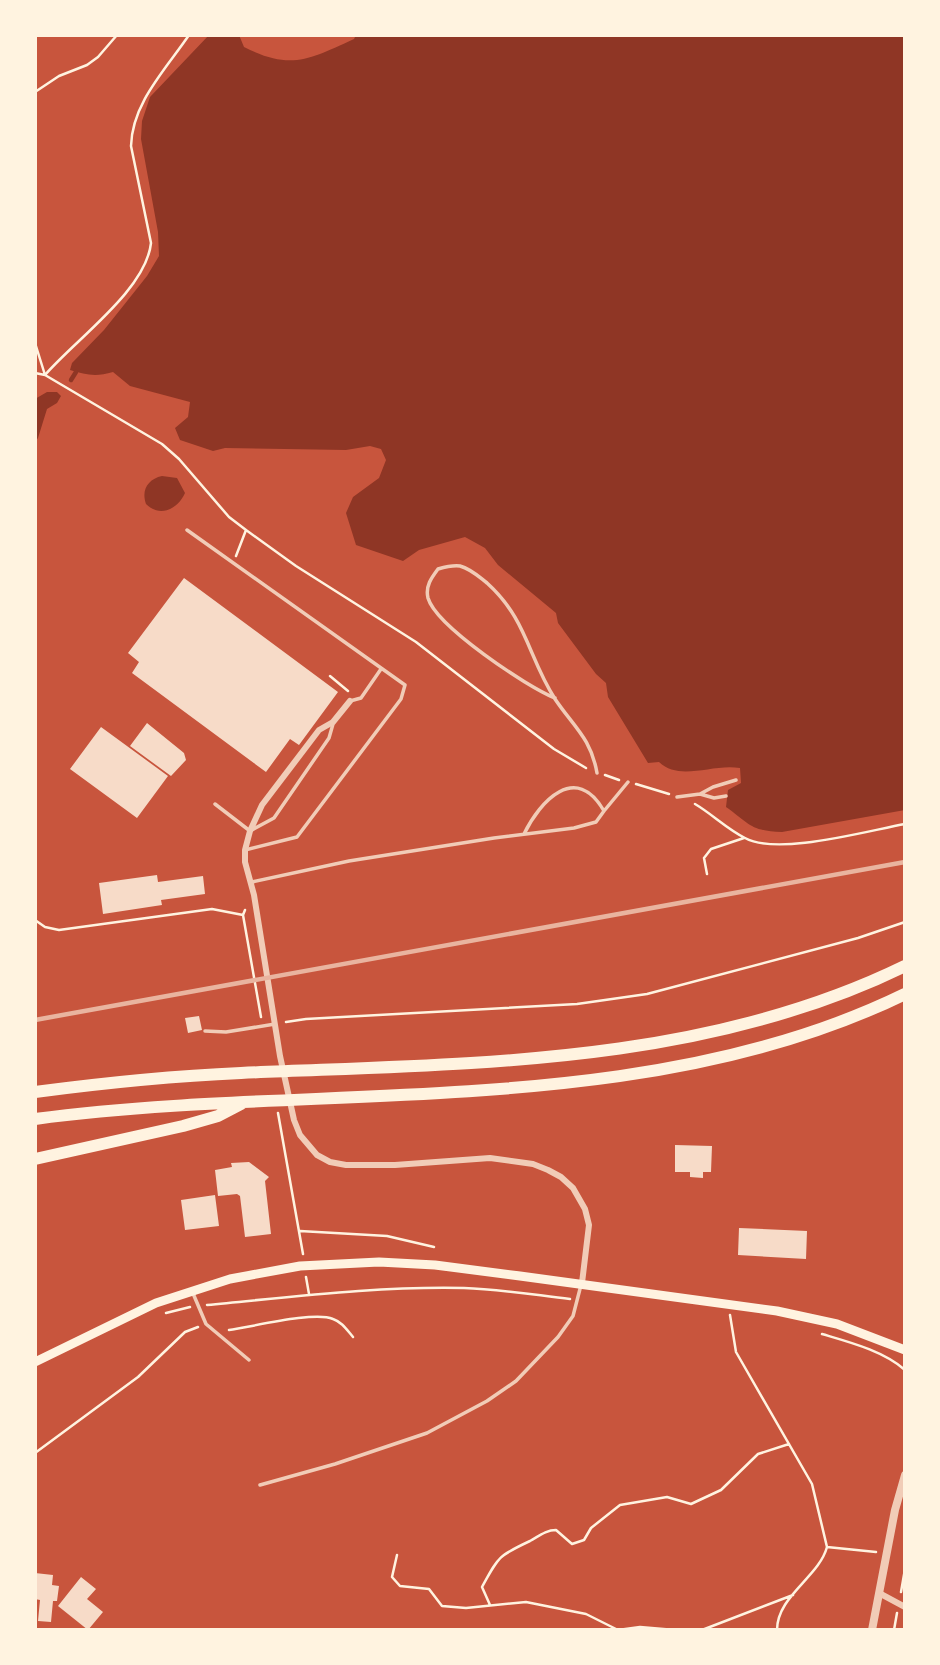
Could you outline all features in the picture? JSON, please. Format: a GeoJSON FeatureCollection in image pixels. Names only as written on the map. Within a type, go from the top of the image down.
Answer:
{"type":"FeatureCollection","features":[{"type":"Feature","properties":{"kind":"highway"},"geometry":{"type":"LineString","coordinates":[[35,1092],[138,1080],[523,1059],[633,1048],[759,1020],[819,1002],[905,966]]}},
{"type":"Feature","properties":{"kind":"highway"},"geometry":{"type":"LineString","coordinates":[[35,1119],[134,1108],[478,1090],[615,1077],[727,1055],[794,1037],[844,1020],[905,994]]}},
{"type":"Feature","properties":{"kind":"highway"},"geometry":{"type":"LineString","coordinates":[[35,1159],[183,1126],[218,1116],[244,1102]]}},
{"type":"Feature","properties":{"kind":"main road"},"geometry":{"type":"LineString","coordinates":[[35,1362],[156,1303],[192,1290],[267,1271],[299,1266],[379,1262],[435,1265],[582,1283],[808,1317],[837,1324],[905,1350]]}},
{"type":"Feature","properties":{"kind":"street"},"geometry":{"type":"LineString","coordinates":[[350,701],[333,722],[319,730],[262,805],[250,831],[246,850],[245,862],[254,895],[280,1056],[294,1120],[300,1135],[317,1155],[330,1162],[346,1165],[395,1165],[490,1158],[533,1164],[561,1177],[573,1188],[585,1209],[589,1225],[582,1283]]}},
{"type":"Feature","properties":{"kind":"street"},"geometry":{"type":"LineString","coordinates":[[872,1630],[886,1553],[905,1475]]}},
{"type":"Feature","properties":{"kind":"street"},"geometry":{"type":"LineString","coordinates":[[879,1593],[905,1607]]}},
{"type":"Feature","properties":{"kind":"lane"},"geometry":{"type":"LineString","coordinates":[[187,530],[405,685],[401,699],[297,837],[246,850]]}},
{"type":"Feature","properties":{"kind":"lane"},"geometry":{"type":"LineString","coordinates":[[555,698],[536,691],[447,625],[433,609],[427,595],[429,580],[438,569],[457,565],[474,571],[503,597],[524,633],[555,698],[583,734],[594,754],[597,773]]}},
{"type":"Feature","properties":{"kind":"lane"},"geometry":{"type":"LineString","coordinates":[[350,701],[360,698],[381,669]]}},
{"type":"Feature","properties":{"kind":"lane"},"geometry":{"type":"LineString","coordinates":[[215,804],[250,831],[274,818],[329,738],[333,722]]}},
{"type":"Feature","properties":{"kind":"lane"},"geometry":{"type":"LineString","coordinates":[[677,797],[700,794],[736,780]]}},
{"type":"Feature","properties":{"kind":"lane"},"geometry":{"type":"LineString","coordinates":[[250,883],[349,861],[574,828],[596,821],[628,782]]}},
{"type":"Feature","properties":{"kind":"lane"},"geometry":{"type":"LineString","coordinates":[[524,834],[531,819],[559,790],[571,788],[583,791],[598,802],[604,811]]}},
{"type":"Feature","properties":{"kind":"lane"},"geometry":{"type":"LineString","coordinates":[[700,794],[714,798],[726,796]]}},
{"type":"Feature","properties":{"kind":"lane"},"geometry":{"type":"LineString","coordinates":[[205,1031],[226,1032],[276,1024]]}},
{"type":"Feature","properties":{"kind":"lane"},"geometry":{"type":"LineString","coordinates":[[260,1485],[335,1464],[427,1433],[487,1401],[516,1381],[558,1337],[573,1317],[582,1283]]}},
{"type":"Feature","properties":{"kind":"lane"},"geometry":{"type":"LineString","coordinates":[[192,1290],[206,1324],[249,1360]]}},
{"type":"Feature","properties":{"kind":"path"},"geometry":{"type":"LineString","coordinates":[[35,92],[59,76],[99,57],[117,35]]}},
{"type":"Feature","properties":{"kind":"path"},"geometry":{"type":"LineString","coordinates":[[148,35],[174,35]]}},
{"type":"Feature","properties":{"kind":"path"},"geometry":{"type":"LineString","coordinates":[[46,374],[143,272],[151,243],[131,146],[131,132],[140,107],[189,35]]}},
{"type":"Feature","properties":{"kind":"path"},"geometry":{"type":"LineString","coordinates":[[35,343],[46,374]]}},
{"type":"Feature","properties":{"kind":"path"},"geometry":{"type":"LineString","coordinates":[[35,373],[46,374],[162,444],[179,459],[229,517],[296,566],[416,642],[577,764],[696,805],[744,838],[767,845],[788,845],[905,824]]}},
{"type":"Feature","properties":{"kind":"path"},"geometry":{"type":"LineString","coordinates":[[233,563],[246,530]]}},
{"type":"Feature","properties":{"kind":"path"},"geometry":{"type":"LineString","coordinates":[[330,676],[348,690],[350,701]]}},
{"type":"Feature","properties":{"kind":"path"},"geometry":{"type":"LineString","coordinates":[[707,874],[704,858],[711,849],[744,838]]}},
{"type":"Feature","properties":{"kind":"path"},"geometry":{"type":"LineString","coordinates":[[254,895],[243,915],[262,1026]]}},
{"type":"Feature","properties":{"kind":"path"},"geometry":{"type":"LineString","coordinates":[[35,920],[45,927],[59,930],[212,909],[243,915]]}},
{"type":"Feature","properties":{"kind":"path"},"geometry":{"type":"LineString","coordinates":[[276,1024],[306,1019],[577,1004],[647,994],[818,949],[905,922]]}},
{"type":"Feature","properties":{"kind":"path"},"geometry":{"type":"LineString","coordinates":[[279,1121],[303,1254]]}},
{"type":"Feature","properties":{"kind":"path"},"geometry":{"type":"LineString","coordinates":[[300,1231],[387,1236],[434,1247]]}},
{"type":"Feature","properties":{"kind":"path"},"geometry":{"type":"LineString","coordinates":[[306,1277],[309,1295]]}},
{"type":"Feature","properties":{"kind":"path"},"geometry":{"type":"LineString","coordinates":[[160,1315],[197,1306],[309,1295],[466,1288],[579,1300]]}},
{"type":"Feature","properties":{"kind":"path"},"geometry":{"type":"LineString","coordinates":[[741,1316],[730,1314],[736,1352],[812,1484],[827,1547],[825,1556],[777,1619],[777,1630]]}},
{"type":"Feature","properties":{"kind":"path"},"geometry":{"type":"LineString","coordinates":[[216,1333],[285,1320],[331,1317],[342,1324],[353,1337]]}},
{"type":"Feature","properties":{"kind":"path"},"geometry":{"type":"LineString","coordinates":[[35,1453],[138,1377],[185,1332],[206,1324]]}},
{"type":"Feature","properties":{"kind":"path"},"geometry":{"type":"LineString","coordinates":[[816,1332],[881,1355],[905,1370]]}},
{"type":"Feature","properties":{"kind":"path"},"geometry":{"type":"LineString","coordinates":[[490,1605],[482,1587],[497,1560],[515,1546],[548,1530],[556,1530],[572,1544],[584,1541],[591,1528],[620,1505],[667,1497],[691,1504],[721,1490],[758,1454],[789,1444]]}},
{"type":"Feature","properties":{"kind":"path"},"geometry":{"type":"LineString","coordinates":[[827,1547],[886,1553]]}},
{"type":"Feature","properties":{"kind":"path"},"geometry":{"type":"LineString","coordinates":[[397,1555],[392,1577],[400,1586],[429,1589],[442,1606],[526,1602],[586,1614],[618,1630],[640,1627],[675,1630]]}},
{"type":"Feature","properties":{"kind":"path"},"geometry":{"type":"LineString","coordinates":[[702,1630],[793,1595]]}},
{"type":"Feature","properties":{"kind":"shaded area"},"geometry":{"type":"Polygon","coordinates":[[[209,35],[239,35],[244,47],[260,54],[275,59],[300,60],[325,52],[354,39],[356,35],[905,35],[905,810],[782,832],[751,826],[726,807],[728,790],[741,783],[740,768],[677,771],[659,762],[648,763],[608,697],[606,683],[596,674],[558,623],[556,613],[498,565],[485,548],[465,537],[419,550],[403,561],[356,545],[346,513],[353,497],[379,478],[386,460],[381,449],[370,446],[346,450],[225,448],[213,451],[180,440],[175,428],[188,417],[190,402],[130,386],[113,372],[91,375],[70,370],[72,363],[104,330],[147,276],[159,256],[158,232],[141,139],[142,121],[150,97],[209,35]]]}},
{"type":"Feature","properties":{"kind":"shaded area"},"geometry":{"type":"Polygon","coordinates":[[[47,392],[57,392],[61,396],[57,403],[47,409],[35,442],[35,399],[47,392]]]}},
{"type":"Feature","properties":{"kind":"shaded area"},"geometry":{"type":"Polygon","coordinates":[[[162,476],[177,478],[185,493],[178,503],[163,511],[146,504],[144,494],[149,482],[162,476]]]}},
{"type":"Feature","properties":{"kind":"building"},"geometry":{"type":"Polygon","coordinates":[[[184,578],[338,692],[299,745],[290,739],[266,772],[132,673],[139,662],[128,653],[184,578]]]}},
{"type":"Feature","properties":{"kind":"building"},"geometry":{"type":"Polygon","coordinates":[[[147,723],[184,753],[186,760],[171,776],[130,746],[147,723]]]}},
{"type":"Feature","properties":{"kind":"building"},"geometry":{"type":"Polygon","coordinates":[[[101,727],[168,776],[137,818],[70,769],[101,727]]]}},
{"type":"Feature","properties":{"kind":"building"},"geometry":{"type":"Polygon","coordinates":[[[157,875],[158,882],[203,876],[205,894],[161,900],[162,905],[103,914],[99,883],[157,875]]]}},
{"type":"Feature","properties":{"kind":"building"},"geometry":{"type":"Polygon","coordinates":[[[199,1016],[202,1030],[188,1033],[185,1018],[199,1016]]]}},
{"type":"Feature","properties":{"kind":"building"},"geometry":{"type":"Polygon","coordinates":[[[675,1145],[712,1146],[711,1172],[703,1172],[703,1178],[690,1177],[690,1172],[675,1172],[675,1145]]]}},
{"type":"Feature","properties":{"kind":"building"},"geometry":{"type":"Polygon","coordinates":[[[249,1162],[269,1177],[265,1181],[271,1234],[245,1237],[240,1196],[218,1196],[215,1170],[232,1167],[231,1163],[249,1162]]]}},
{"type":"Feature","properties":{"kind":"building"},"geometry":{"type":"Polygon","coordinates":[[[215,1195],[219,1226],[185,1230],[181,1200],[215,1195]]]}},
{"type":"Feature","properties":{"kind":"building"},"geometry":{"type":"Polygon","coordinates":[[[739,1228],[807,1231],[806,1259],[738,1255],[739,1228]]]}},
{"type":"Feature","properties":{"kind":"building"},"geometry":{"type":"Polygon","coordinates":[[[35,1573],[53,1575],[52,1585],[59,1586],[57,1601],[53,1601],[51,1622],[38,1621],[40,1600],[35,1599],[35,1573]]]}},
{"type":"Feature","properties":{"kind":"building"},"geometry":{"type":"Polygon","coordinates":[[[81,1577],[96,1589],[87,1599],[103,1612],[88,1630],[58,1606],[81,1577]]]}},
{"type":"Feature","properties":{"kind":"waterway"},"geometry":{"type":"LineString","coordinates":[[71,380],[76,372]]}},
{"type":"Feature","properties":{"kind":"railway"},"geometry":{"type":"LineString","coordinates":[[35,1020],[905,862]]}}]}
